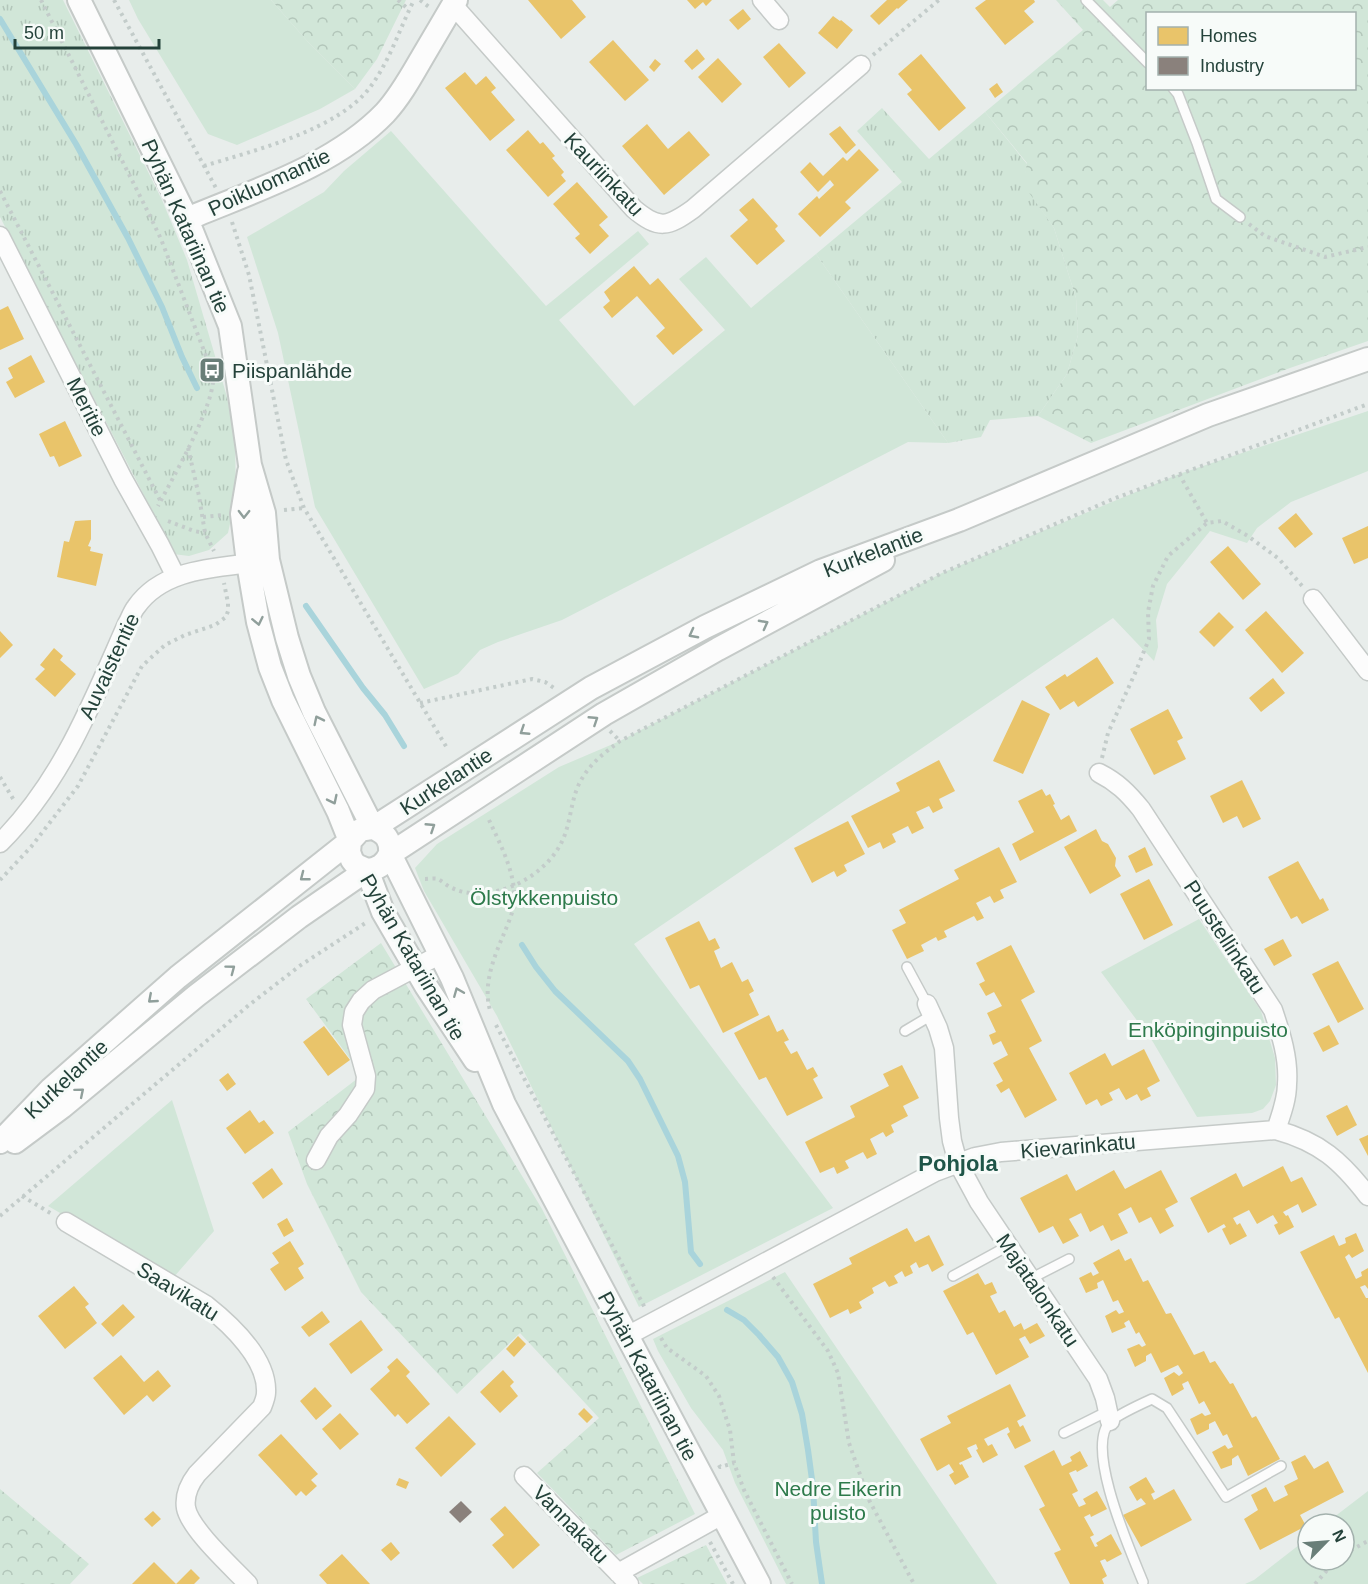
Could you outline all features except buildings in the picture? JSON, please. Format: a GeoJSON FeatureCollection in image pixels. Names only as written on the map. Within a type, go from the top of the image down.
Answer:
{"type":"FeatureCollection","features":[{"type":"Feature","properties":{"kind":"street","name":"Pyhän Katariinan tie"},"geometry":{"type":"LineString","coordinates":[[79,0],[187,219],[230,326],[250,465],[242,514],[258,562],[282,620],[299,676],[314,712],[373,828],[381,831],[387,838],[390,854],[452,978],[504,1104]]}},
{"type":"Feature","properties":{"kind":"street"},"geometry":{"type":"LineString","coordinates":[[762,0],[779,20]]}},
{"type":"Feature","properties":{"kind":"street","name":"Poikluomantie"},"geometry":{"type":"LineString","coordinates":[[187,219],[315,164],[340,149],[385,113],[403,90],[454,2]]}},
{"type":"Feature","properties":{"kind":"street","name":"Kauriinkatu"},"geometry":{"type":"LineString","coordinates":[[454,2],[634,209],[647,220],[664,225],[680,219],[693,209],[861,65]]}},
{"type":"Feature","properties":{"kind":"street","name":"Meritie"},"geometry":{"type":"LineString","coordinates":[[0,236],[123,479],[152,520],[176,577]]}},
{"type":"Feature","properties":{"kind":"street","name":"Kurkelantie"},"geometry":{"type":"LineString","coordinates":[[0,1142],[51,1089],[170,984],[360,830],[373,828],[601,682],[705,627],[821,571],[959,520],[1208,415],[1368,360]]}},
{"type":"Feature","properties":{"kind":"street","name":"Kurkelantie"},"geometry":{"type":"LineString","coordinates":[[0,1153],[63,1107],[215,982],[299,917],[367,870],[375,869],[385,863],[390,854],[604,714],[738,638],[959,520]]}},
{"type":"Feature","properties":{"kind":"street","name":"Pyhän Katariinan tie"},"geometry":{"type":"LineString","coordinates":[[258,562],[258,622],[270,668],[283,700],[338,811],[350,840],[351,860],[356,866],[367,870],[383,912],[415,968],[504,1104],[759,1584]]}},
{"type":"Feature","properties":{"kind":"street","name":"Auvaistentie"},"geometry":{"type":"LineString","coordinates":[[0,843],[40,796],[72,745],[135,608],[146,595],[159,585],[176,577],[220,566],[258,562]]}},
{"type":"Feature","properties":{"kind":"street"},"geometry":{"type":"LineString","coordinates":[[1313,599],[1368,670]]}},
{"type":"Feature","properties":{"kind":"street","name":"Puustellinkatu"},"geometry":{"type":"LineString","coordinates":[[1099,773],[1113,780],[1126,791],[1141,809],[1273,1010],[1281,1032],[1286,1058],[1287,1084],[1276,1130]]}},
{"type":"Feature","properties":{"kind":"street"},"geometry":{"type":"LineString","coordinates":[[316,1160],[329,1136],[348,1115],[365,1089],[366,1076],[352,1025],[354,1012],[361,1001],[373,990],[441,954]]}},
{"type":"Feature","properties":{"kind":"street","name":"Majatalonkatu"},"geometry":{"type":"LineString","coordinates":[[930,1010],[944,1048],[949,1118],[958,1163],[979,1202],[1098,1379],[1109,1416]]}},
{"type":"Feature","properties":{"kind":"street","name":"Kievarinkatu"},"geometry":{"type":"LineString","coordinates":[[627,1336],[921,1179],[975,1157],[1001,1152],[1276,1130],[1297,1136],[1320,1148],[1338,1161],[1368,1196]]}},
{"type":"Feature","properties":{"kind":"street","name":"Saavikatu"},"geometry":{"type":"LineString","coordinates":[[66,1222],[206,1305],[222,1317],[238,1334],[254,1356],[265,1381],[266,1395],[262,1407],[191,1482],[186,1501],[186,1509],[196,1529],[248,1584]]}},
{"type":"Feature","properties":{"kind":"street","name":"Vannakatu"},"geometry":{"type":"LineString","coordinates":[[524,1476],[624,1578],[701,1526],[722,1515]]}},
{"type":"Feature","properties":{"kind":"lane"},"geometry":{"type":"LineString","coordinates":[[1086,0],[1146,61]]}},
{"type":"Feature","properties":{"kind":"lane"},"geometry":{"type":"LineString","coordinates":[[1175,90],[1197,143],[1216,199],[1240,217]]}},
{"type":"Feature","properties":{"kind":"lane"},"geometry":{"type":"LineString","coordinates":[[904,1031],[930,1010],[907,968]]}},
{"type":"Feature","properties":{"kind":"lane"},"geometry":{"type":"LineString","coordinates":[[953,1276],[1008,1246]]}},
{"type":"Feature","properties":{"kind":"lane"},"geometry":{"type":"LineString","coordinates":[[1030,1279],[1069,1260]]}},
{"type":"Feature","properties":{"kind":"lane"},"geometry":{"type":"LineString","coordinates":[[1064,1433],[1152,1399],[1167,1408],[1226,1497],[1281,1466]]}},
{"type":"Feature","properties":{"kind":"lane"},"geometry":{"type":"LineString","coordinates":[[1109,1416],[1102,1437],[1102,1457],[1117,1516],[1143,1582]]}},
{"type":"Feature","properties":{"kind":"path"},"geometry":{"type":"LineString","coordinates":[[41,0],[161,239],[212,370],[214,380],[212,395],[152,520],[205,533]]}},
{"type":"Feature","properties":{"kind":"path"},"geometry":{"type":"LineString","coordinates":[[114,0],[224,203],[236,231],[249,275],[286,460],[304,508],[447,748]]}},
{"type":"Feature","properties":{"kind":"path"},"geometry":{"type":"LineString","coordinates":[[398,0],[409,10]]}},
{"type":"Feature","properties":{"kind":"path"},"geometry":{"type":"LineString","coordinates":[[204,166],[281,141],[318,126],[360,100],[381,70],[414,0]]}},
{"type":"Feature","properties":{"kind":"path"},"geometry":{"type":"LineString","coordinates":[[861,65],[939,0]]}},
{"type":"Feature","properties":{"kind":"path"},"geometry":{"type":"LineString","coordinates":[[0,191],[161,502]]}},
{"type":"Feature","properties":{"kind":"path"},"geometry":{"type":"LineString","coordinates":[[1240,217],[1265,236],[1325,257],[1368,247]]}},
{"type":"Feature","properties":{"kind":"path"},"geometry":{"type":"LineString","coordinates":[[411,898],[424,879],[438,879],[465,893],[500,891],[535,874],[554,853],[564,837],[572,803],[580,782],[597,758],[620,741],[942,573],[1113,499],[1368,404]]}},
{"type":"Feature","properties":{"kind":"path"},"geometry":{"type":"LineString","coordinates":[[0,880],[38,839],[78,786],[142,666],[165,645],[222,622],[226,617],[228,603],[220,566],[205,533],[188,447]]}},
{"type":"Feature","properties":{"kind":"path"},"geometry":{"type":"LineString","coordinates":[[1179,474],[1207,523]]}},
{"type":"Feature","properties":{"kind":"path"},"geometry":{"type":"LineString","coordinates":[[1099,773],[1108,733],[1149,639],[1148,612],[1153,586],[1168,556],[1207,523],[1222,521],[1248,536],[1280,559],[1313,599]]}},
{"type":"Feature","properties":{"kind":"path"},"geometry":{"type":"LineString","coordinates":[[420,703],[532,679],[545,682],[554,688]]}},
{"type":"Feature","properties":{"kind":"path"},"geometry":{"type":"LineString","coordinates":[[610,731],[620,741]]}},
{"type":"Feature","properties":{"kind":"path"},"geometry":{"type":"LineString","coordinates":[[0,777],[23,817]]}},
{"type":"Feature","properties":{"kind":"path"},"geometry":{"type":"LineString","coordinates":[[489,820],[504,853],[514,885],[511,917],[500,944],[487,990],[487,1002],[493,1021],[667,1348],[706,1376],[719,1396],[730,1430],[734,1463],[744,1490],[792,1584]]}},
{"type":"Feature","properties":{"kind":"path"},"geometry":{"type":"LineString","coordinates":[[0,1216],[249,1005],[308,960],[383,912]]}},
{"type":"Feature","properties":{"kind":"path"},"geometry":{"type":"LineString","coordinates":[[22,1196],[66,1222]]}},
{"type":"Feature","properties":{"kind":"path"},"geometry":{"type":"LineString","coordinates":[[763,1264],[828,1351],[838,1373],[849,1443],[869,1500],[914,1584]]}},
{"type":"Feature","properties":{"kind":"path"},"geometry":{"type":"LineString","coordinates":[[716,1459],[720,1467],[734,1463]]}},
{"type":"Feature","properties":{"kind":"path"},"geometry":{"type":"LineString","coordinates":[[701,1526],[733,1584]]}},
{"type":"Feature","properties":{"kind":"path"},"geometry":{"type":"LineString","coordinates":[[1315,1584],[1326,1572]]}},
{"type":"Feature","properties":{"kind":"green space"},"geometry":{"type":"Polygon","coordinates":[[[0,0],[63,0],[162,200],[187,260],[227,397],[235,441],[236,496],[228,533],[209,550],[189,556],[173,554],[161,537],[147,501],[0,217],[0,0]]]}},
{"type":"Feature","properties":{"kind":"green space"},"geometry":{"type":"Polygon","coordinates":[[[129,0],[271,0],[309,43],[355,89],[320,109],[237,145],[208,134],[138,19],[129,0]]]}},
{"type":"Feature","properties":{"kind":"green space"},"geometry":{"type":"Polygon","coordinates":[[[271,0],[406,0],[377,59],[355,89],[309,43],[271,0]]]}},
{"type":"Feature","properties":{"kind":"green space"},"geometry":{"type":"Polygon","coordinates":[[[1056,0],[1103,0],[1110,7],[1118,0],[1368,0],[1368,341],[1091,443],[1038,416],[1067,374],[1078,335],[1076,298],[1054,228],[1023,184],[1027,163],[985,112],[1083,30],[1056,0]]]}},
{"type":"Feature","properties":{"kind":"green space"},"geometry":{"type":"Polygon","coordinates":[[[882,108],[929,159],[985,112],[1027,164],[1024,184],[1054,228],[1076,298],[1078,335],[1067,374],[1038,416],[990,420],[981,437],[948,443],[816,254],[902,182],[857,131],[882,108]]]}},
{"type":"Feature","properties":{"kind":"green space"},"geometry":{"type":"Polygon","coordinates":[[[391,131],[546,306],[638,231],[649,244],[559,320],[634,406],[725,330],[679,279],[706,257],[751,308],[816,254],[948,443],[908,442],[562,620],[480,650],[458,674],[424,689],[315,507],[278,333],[247,237],[324,192],[344,171],[391,131]]]}},
{"type":"Feature","properties":{"kind":"green space","name":"Ölstykkenpuisto"},"geometry":{"type":"Polygon","coordinates":[[[1368,411],[1368,471],[1291,502],[1257,528],[1247,543],[1210,531],[1167,584],[1156,620],[1158,647],[1154,661],[1113,618],[634,944],[833,1208],[639,1307],[497,1016],[424,891],[415,868],[437,844],[559,767],[620,741],[942,573],[1179,474],[1368,411]]]}},
{"type":"Feature","properties":{"kind":"green space","name":"Enköpinginpuisto"},"geometry":{"type":"Polygon","coordinates":[[[1199,919],[1261,1011],[1275,1058],[1276,1085],[1270,1101],[1263,1109],[1252,1113],[1197,1117],[1153,1042],[1101,972],[1199,919]]]}},
{"type":"Feature","properties":{"kind":"green space"},"geometry":{"type":"Polygon","coordinates":[[[381,943],[542,1209],[695,1514],[616,1555],[537,1473],[599,1418],[520,1333],[457,1394],[361,1292],[307,1184],[288,1132],[362,1075],[306,999],[381,943]]]}},
{"type":"Feature","properties":{"kind":"green space"},"geometry":{"type":"Polygon","coordinates":[[[172,1100],[214,1231],[173,1278],[48,1206],[172,1100]]]}},
{"type":"Feature","properties":{"kind":"green space","name":"Nedre Eikerin puisto"},"geometry":{"type":"Polygon","coordinates":[[[785,1272],[997,1584],[786,1584],[735,1483],[723,1450],[691,1408],[653,1339],[785,1272]]]}},
{"type":"Feature","properties":{"kind":"green space"},"geometry":{"type":"Polygon","coordinates":[[[0,1489],[89,1564],[70,1584],[0,1584],[0,1489]]]}},
{"type":"Feature","properties":{"kind":"green space"},"geometry":{"type":"Polygon","coordinates":[[[1368,1491],[1368,1584],[1245,1584],[1254,1580],[1296,1547],[1296,1572],[1356,1572],[1356,1512],[1341,1512],[1368,1491]]]}},
{"type":"Feature","properties":{"kind":"green space"},"geometry":{"type":"Polygon","coordinates":[[[706,1545],[727,1584],[643,1584],[637,1578],[706,1545]]]}},
{"type":"Feature","properties":{"kind":"waterway"},"geometry":{"type":"LineString","coordinates":[[0,19],[76,144],[128,238],[162,307],[197,388]]}},
{"type":"Feature","properties":{"kind":"waterway"},"geometry":{"type":"LineString","coordinates":[[306,606],[363,688],[385,715],[404,746]]}},
{"type":"Feature","properties":{"kind":"waterway"},"geometry":{"type":"LineString","coordinates":[[522,945],[555,991],[628,1061],[640,1079],[678,1156],[685,1182],[691,1252],[700,1264]]}},
{"type":"Feature","properties":{"kind":"waterway"},"geometry":{"type":"LineString","coordinates":[[727,1310],[744,1320],[759,1335],[778,1357],[792,1382],[802,1414],[808,1450],[822,1584]]}},
{"type":"Feature","properties":{"kind":"place","name":"Piispanlähde"},"geometry":{"type":"Point","coordinates":[212,370]}},
{"type":"Feature","properties":{"kind":"district","name":"Pohjola"},"geometry":{"type":"Point","coordinates":[958,1163]}}]}
